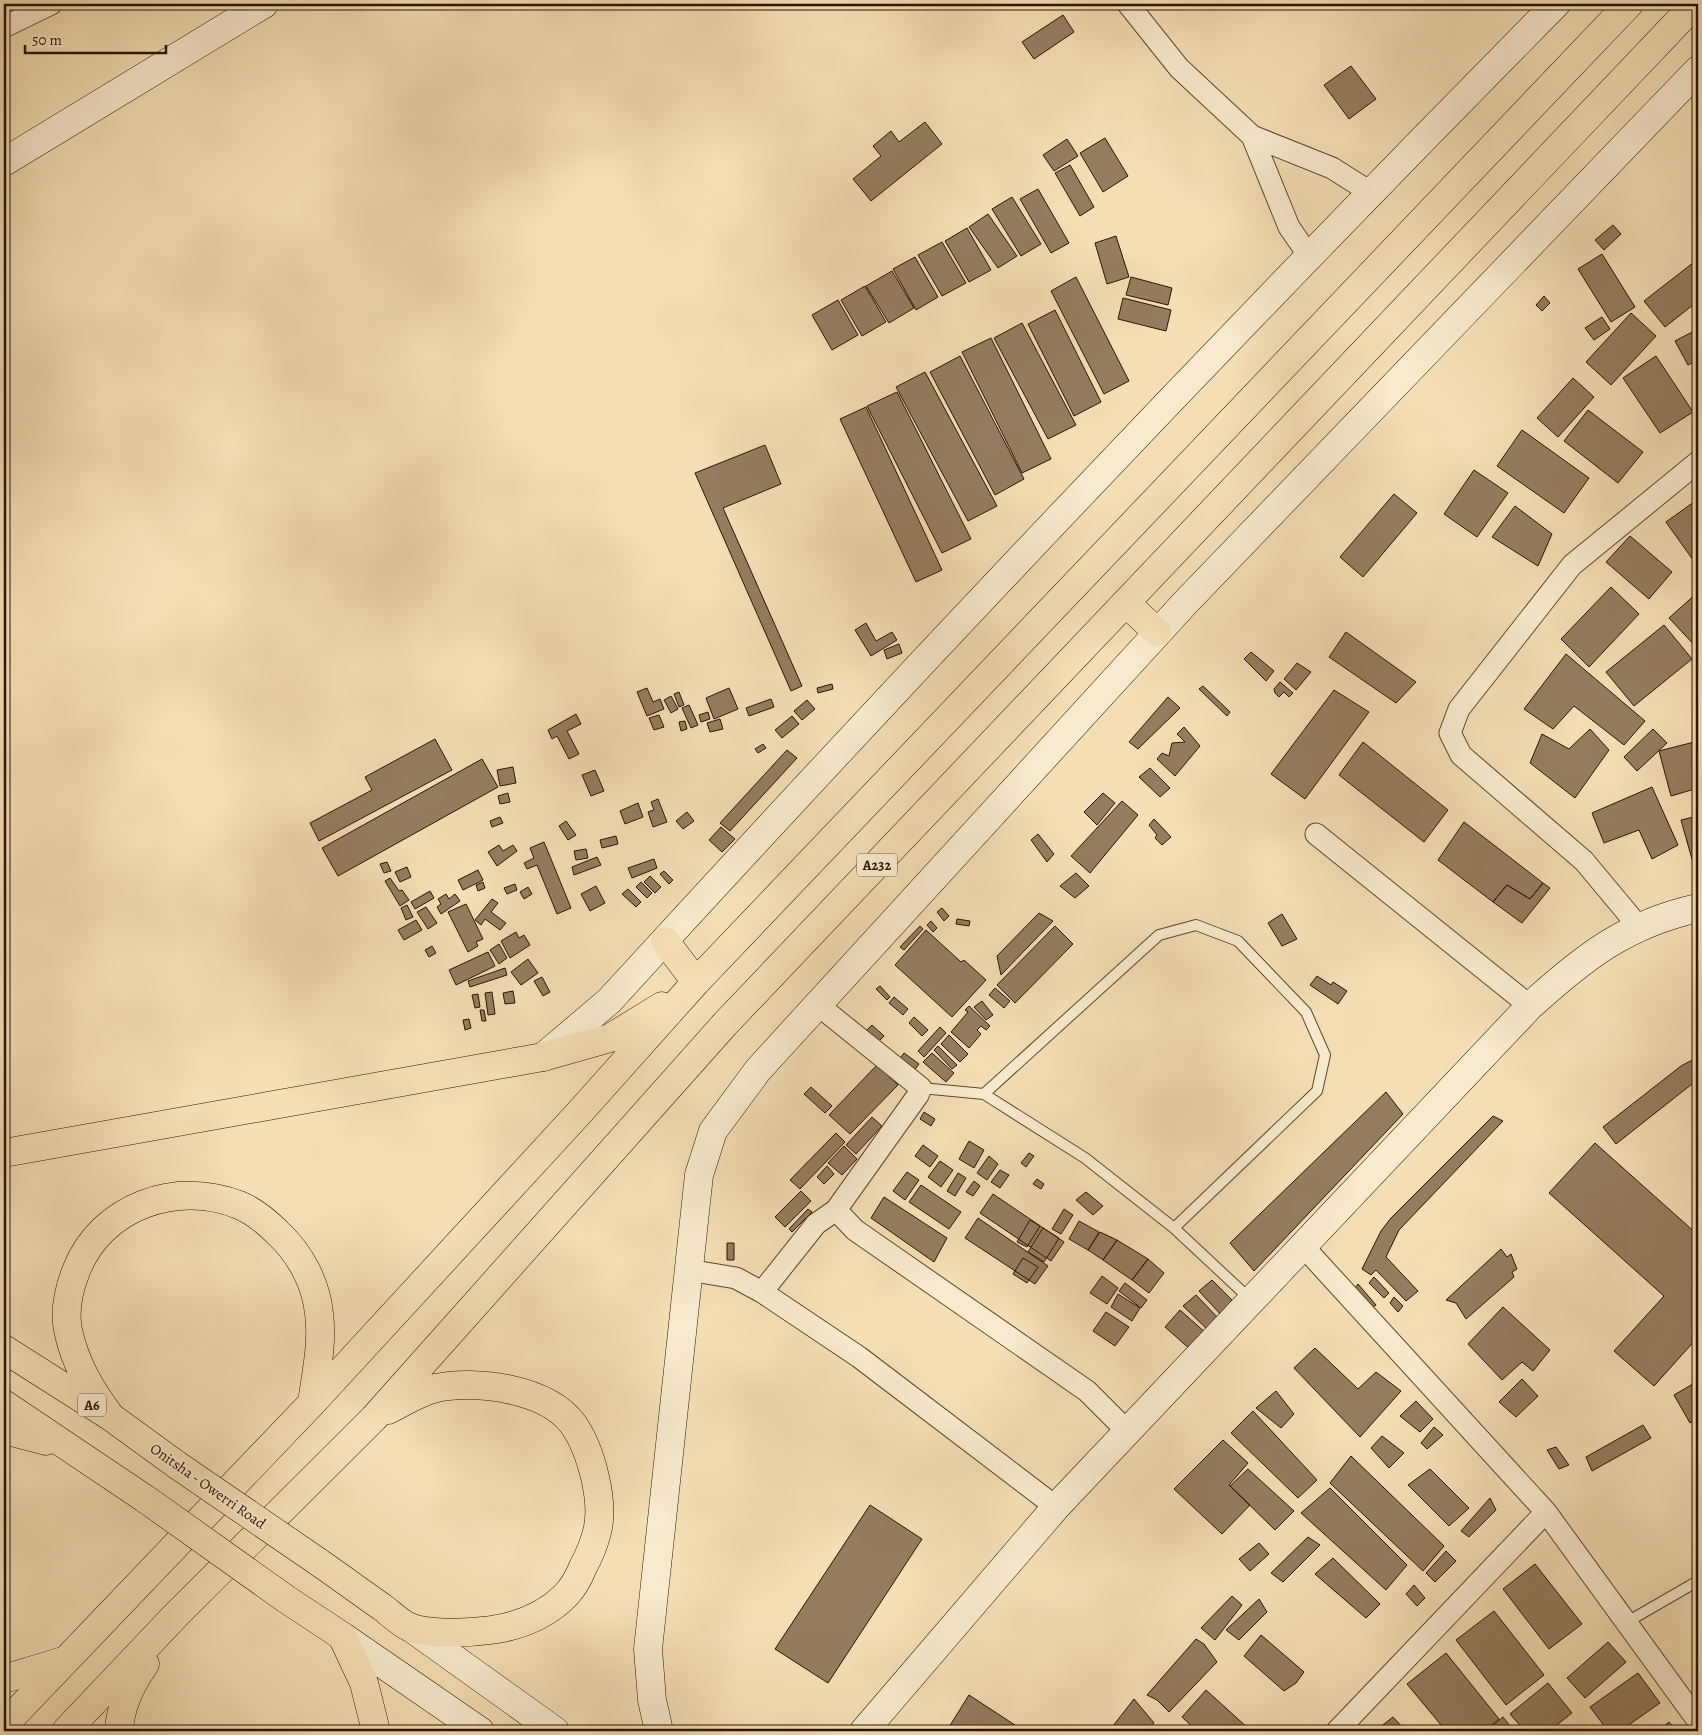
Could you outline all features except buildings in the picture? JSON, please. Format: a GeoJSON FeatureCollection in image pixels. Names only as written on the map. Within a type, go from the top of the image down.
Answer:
{"type":"FeatureCollection","features":[{"type":"Feature","properties":{"kind":"highway"},"geometry":{"type":"LineString","coordinates":[[4,1725],[312,1403],[580,1114],[692,986],[1629,4]]}},
{"type":"Feature","properties":{"kind":"highway","name":"A232"},"geometry":{"type":"LineString","coordinates":[[66,1731],[177,1614],[374,1418],[725,1024],[1695,4]]}},
{"type":"Feature","properties":{"kind":"highway"},"geometry":{"type":"LineString","coordinates":[[1126,603],[1158,632]]}},
{"type":"Feature","properties":{"kind":"highway"},"geometry":{"type":"LineString","coordinates":[[665,941],[692,986]]}},
{"type":"Feature","properties":{"kind":"highway"},"geometry":{"type":"LineString","coordinates":[[4,1154],[544,1057],[610,1038],[692,986]]}},
{"type":"Feature","properties":{"kind":"highway"},"geometry":{"type":"LineString","coordinates":[[111,1417],[86,1381],[76,1359],[68,1329],[67,1304],[70,1284],[81,1258],[96,1236],[116,1219],[140,1205],[155,1200],[191,1195],[218,1198],[241,1206],[262,1218],[300,1257],[311,1282],[319,1311],[321,1337],[312,1403]]}},
{"type":"Feature","properties":{"kind":"highway","name":"Onitsha - Owerri Road"},"geometry":{"type":"LineString","coordinates":[[4,1349],[111,1417],[410,1627]]}},
{"type":"Feature","properties":{"kind":"highway"},"geometry":{"type":"LineString","coordinates":[[374,1418],[412,1397],[436,1388],[496,1386],[532,1396],[556,1408],[572,1423],[586,1446],[594,1470],[598,1499],[598,1530],[580,1574],[567,1595],[547,1610],[526,1622],[498,1629],[454,1633],[410,1627]]}},
{"type":"Feature","properties":{"kind":"highway"},"geometry":{"type":"LineString","coordinates":[[4,1404],[147,1500],[342,1636],[364,1684],[376,1731]]}},
{"type":"Feature","properties":{"kind":"highway"},"geometry":{"type":"LineString","coordinates":[[4,1430],[35,1437],[78,1455]]}},
{"type":"Feature","properties":{"kind":"highway"},"geometry":{"type":"LineString","coordinates":[[119,1731],[119,1721],[127,1694],[177,1614]]}},
{"type":"Feature","properties":{"kind":"highway"},"geometry":{"type":"LineString","coordinates":[[4,1678],[64,1661]]}},
{"type":"Feature","properties":{"kind":"main road"},"geometry":{"type":"LineString","coordinates":[[4,162],[264,4]]}},
{"type":"Feature","properties":{"kind":"main road"},"geometry":{"type":"LineString","coordinates":[[544,1057],[609,1001],[1011,568],[1308,256],[1556,4]]}},
{"type":"Feature","properties":{"kind":"main road"},"geometry":{"type":"LineString","coordinates":[[659,1731],[652,1700],[648,1649],[699,1175],[713,1131],[758,1070],[1158,632],[1698,70]]}},
{"type":"Feature","properties":{"kind":"main road"},"geometry":{"type":"LineString","coordinates":[[864,1731],[1056,1507],[1530,1006],[1580,962],[1608,942],[1639,926],[1698,908]]}},
{"type":"Feature","properties":{"kind":"main road"},"geometry":{"type":"LineString","coordinates":[[410,1627],[555,1731]]}},
{"type":"Feature","properties":{"kind":"main road"},"geometry":{"type":"LineString","coordinates":[[342,1636],[480,1731]]}},
{"type":"Feature","properties":{"kind":"street"},"geometry":{"type":"LineString","coordinates":[[4,26],[51,4]]}},
{"type":"Feature","properties":{"kind":"street"},"geometry":{"type":"LineString","coordinates":[[1128,4],[1179,68],[1252,136],[1332,168],[1370,192]]}},
{"type":"Feature","properties":{"kind":"street"},"geometry":{"type":"LineString","coordinates":[[1252,136],[1288,227],[1308,256]]}},
{"type":"Feature","properties":{"kind":"street"},"geometry":{"type":"LineString","coordinates":[[1639,926],[1584,861],[1460,755],[1450,733],[1459,710],[1572,565],[1698,462]]}},
{"type":"Feature","properties":{"kind":"street"},"geometry":{"type":"LineString","coordinates":[[1316,834],[1530,1006]]}},
{"type":"Feature","properties":{"kind":"street"},"geometry":{"type":"LineString","coordinates":[[762,1292],[816,1224],[836,1210],[918,1095],[921,1088],[818,1005]]}},
{"type":"Feature","properties":{"kind":"street"},"geometry":{"type":"LineString","coordinates":[[836,1210],[855,1230],[1087,1391],[1127,1431]]}},
{"type":"Feature","properties":{"kind":"street"},"geometry":{"type":"LineString","coordinates":[[1302,1245],[1546,1512],[1698,1722]]}},
{"type":"Feature","properties":{"kind":"street"},"geometry":{"type":"LineString","coordinates":[[688,1270],[736,1278],[762,1292],[859,1357],[1056,1507]]}},
{"type":"Feature","properties":{"kind":"street"},"geometry":{"type":"LineString","coordinates":[[1337,1731],[1546,1512]]}},
{"type":"Feature","properties":{"kind":"lane"},"geometry":{"type":"LineString","coordinates":[[984,1094],[1159,935],[1196,925],[1238,941],[1306,1012],[1325,1054],[1323,1064],[1316,1091],[1174,1228]]}},
{"type":"Feature","properties":{"kind":"lane"},"geometry":{"type":"LineString","coordinates":[[921,1088],[984,1094],[1085,1158],[1174,1228],[1251,1299]]}},
{"type":"Feature","properties":{"kind":"lane"},"geometry":{"type":"LineString","coordinates":[[1626,1622],[1698,1581]]}}]}
